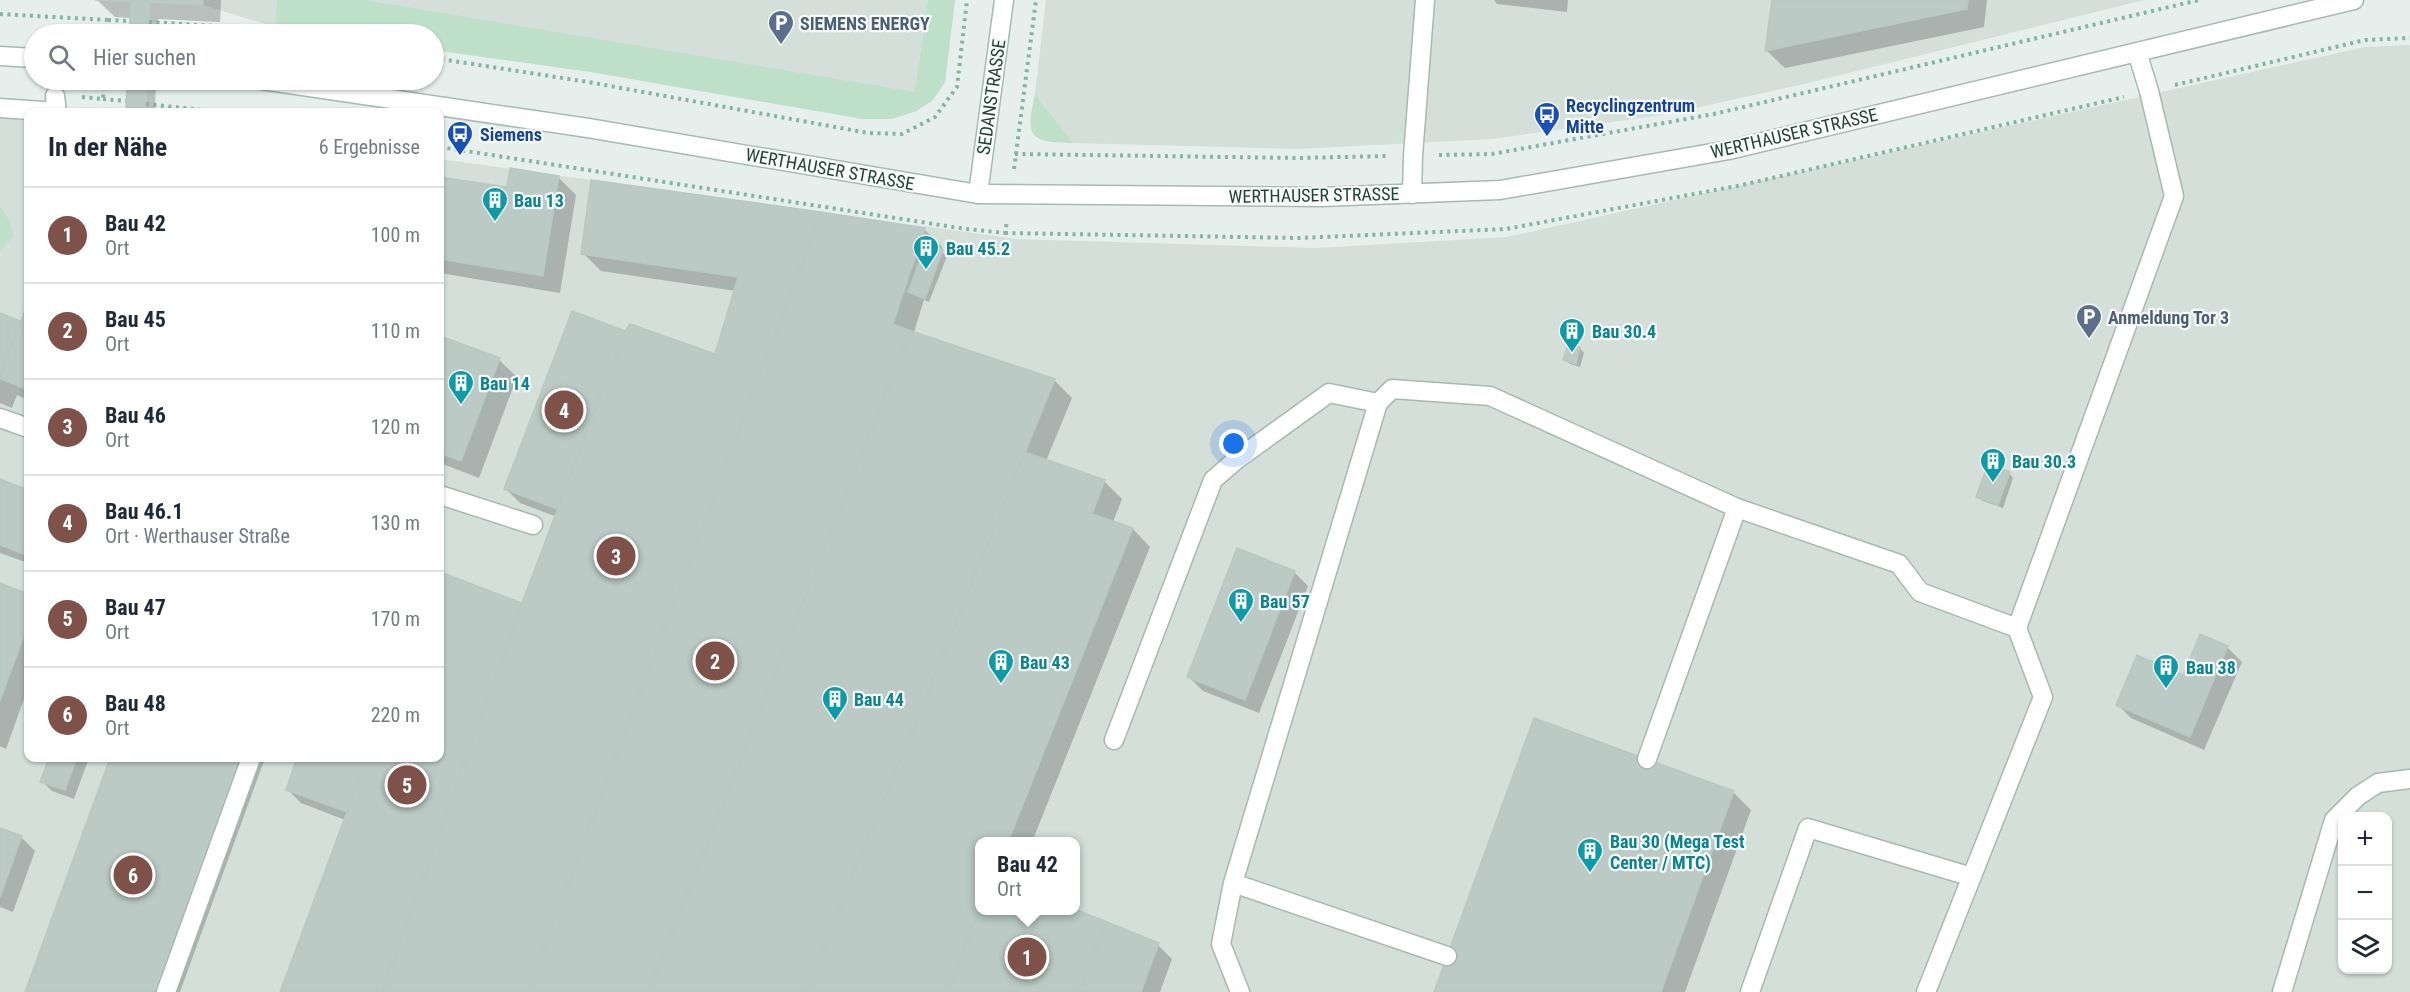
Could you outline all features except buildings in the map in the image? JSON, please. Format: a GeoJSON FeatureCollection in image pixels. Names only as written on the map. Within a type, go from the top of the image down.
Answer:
{"type":"FeatureCollection","features":[{"type":"Feature","properties":{"kind":"street","name":"SEDANSTRASSE"},"geometry":{"type":"LineString","coordinates":[[978,194],[1004,0]]}},
{"type":"Feature","properties":{"kind":"street"},"geometry":{"type":"LineString","coordinates":[[1412,194],[1425,0]]}},
{"type":"Feature","properties":{"kind":"street","name":"WERTHAUSER STRASSE"},"geometry":{"type":"LineString","coordinates":[[330,90],[588,128],[978,194],[1321,197],[1412,194],[1500,190],[1729,150],[2354,0]]}},
{"type":"Feature","properties":{"kind":"street"},"geometry":{"type":"LineString","coordinates":[[1926,992],[2043,697],[2017,628],[2174,196],[2149,91],[2137,52]]}},
{"type":"Feature","properties":{"kind":"street"},"geometry":{"type":"LineString","coordinates":[[0,56],[24,57]]}},
{"type":"Feature","properties":{"kind":"street"},"geometry":{"type":"LineString","coordinates":[[55,96],[56,108]]}},
{"type":"Feature","properties":{"kind":"street"},"geometry":{"type":"LineString","coordinates":[[0,108],[24,110]]}},
{"type":"Feature","properties":{"kind":"street"},"geometry":{"type":"LineString","coordinates":[[1240,992],[1221,944],[1233,884],[1378,403],[1392,389],[1490,396],[1737,508],[1899,564],[1920,592],[2017,628]]}},
{"type":"Feature","properties":{"kind":"street"},"geometry":{"type":"LineString","coordinates":[[1114,740],[1213,480],[1236,460],[1329,393],[1378,403]]}},
{"type":"Feature","properties":{"kind":"street"},"geometry":{"type":"LineString","coordinates":[[0,418],[24,427]]}},
{"type":"Feature","properties":{"kind":"street"},"geometry":{"type":"LineString","coordinates":[[444,496],[533,525]]}},
{"type":"Feature","properties":{"kind":"street"},"geometry":{"type":"LineString","coordinates":[[1647,759],[1737,508]]}},
{"type":"Feature","properties":{"kind":"street"},"geometry":{"type":"LineString","coordinates":[[166,992],[250,762]]}},
{"type":"Feature","properties":{"kind":"street"},"geometry":{"type":"LineString","coordinates":[[2282,992],[2334,820],[2358,796],[2378,783],[2410,779]]}},
{"type":"Feature","properties":{"kind":"street"},"geometry":{"type":"LineString","coordinates":[[1750,992],[1808,828],[1972,877]]}},
{"type":"Feature","properties":{"kind":"street"},"geometry":{"type":"LineString","coordinates":[[1233,884],[1447,956]]}},
{"type":"Feature","properties":{"kind":"path"},"geometry":{"type":"LineString","coordinates":[[444,60],[588,82],[868,133],[902,134],[935,117],[957,87],[968,0]]}},
{"type":"Feature","properties":{"kind":"path"},"geometry":{"type":"LineString","coordinates":[[444,148],[955,228],[1005,233],[1036,0]]}},
{"type":"Feature","properties":{"kind":"path"},"geometry":{"type":"LineString","coordinates":[[1016,154],[1298,158],[1491,154],[1714,114],[2199,0]]}},
{"type":"Feature","properties":{"kind":"path"},"geometry":{"type":"LineString","coordinates":[[0,14],[130,21]]}},
{"type":"Feature","properties":{"kind":"path"},"geometry":{"type":"LineString","coordinates":[[108,20],[108,24]]}},
{"type":"Feature","properties":{"kind":"path"},"geometry":{"type":"LineString","coordinates":[[149,22],[182,24]]}},
{"type":"Feature","properties":{"kind":"path"},"geometry":{"type":"LineString","coordinates":[[103,99],[126,101]]}},
{"type":"Feature","properties":{"kind":"path"},"geometry":{"type":"LineString","coordinates":[[146,104],[184,108]]}},
{"type":"Feature","properties":{"kind":"shaded area"},"geometry":{"type":"Polygon","coordinates":[[[95,0],[955,0],[945,82],[933,100],[916,111],[892,119],[863,119],[591,72],[444,51],[444,24],[265,24],[203,5],[95,0]]]}},
{"type":"Feature","properties":{"kind":"shaded area"},"geometry":{"type":"Polygon","coordinates":[[[1046,0],[2144,0],[1804,84],[1668,114],[1492,139],[1297,149],[1073,143],[1035,94],[1046,0]]]}},
{"type":"Feature","properties":{"kind":"shaded area"},"geometry":{"type":"Polygon","coordinates":[[[2410,45],[2410,992],[0,992],[0,108],[24,111],[24,762],[444,762],[444,160],[1016,239],[1317,248],[1507,237],[2365,47],[2410,45]]]}},
{"type":"Feature","properties":{"kind":"green space"},"geometry":{"type":"Polygon","coordinates":[[[277,0],[365,0],[915,92],[928,0],[955,0],[945,82],[933,100],[916,111],[892,119],[863,119],[591,72],[444,51],[444,24],[275,24],[277,0]]]}},
{"type":"Feature","properties":{"kind":"green space"},"geometry":{"type":"Polygon","coordinates":[[[1035,94],[1073,143],[1047,141],[1034,135],[1031,120],[1035,94]]]}},
{"type":"Feature","properties":{"kind":"green space"},"geometry":{"type":"Polygon","coordinates":[[[0,206],[10,221],[13,237],[0,250],[0,206]]]}},
{"type":"Feature","properties":{"kind":"place","name":"SIEMENS ENERGY"},"geometry":{"type":"Point","coordinates":[781,46]}},
{"type":"Feature","properties":{"kind":"place","name":"Recyclingzentrum Mitte"},"geometry":{"type":"Point","coordinates":[1547,138]}},
{"type":"Feature","properties":{"kind":"place","name":"Siemens"},"geometry":{"type":"Point","coordinates":[460,157]}},
{"type":"Feature","properties":{"kind":"place","name":"Bau 13"},"geometry":{"type":"Point","coordinates":[495,223]}},
{"type":"Feature","properties":{"kind":"place","name":"Bau 45.2"},"geometry":{"type":"Point","coordinates":[926,271]}},
{"type":"Feature","properties":{"kind":"place","name":"Anmeldung Tor 3"},"geometry":{"type":"Point","coordinates":[2089,340]}},
{"type":"Feature","properties":{"kind":"place","name":"Bau 30.4"},"geometry":{"type":"Point","coordinates":[1572,354]}},
{"type":"Feature","properties":{"kind":"place","name":"Bau 14"},"geometry":{"type":"Point","coordinates":[461,406]}},
{"type":"Feature","properties":{"kind":"place","name":"Bau 46.1"},"geometry":{"type":"Point","coordinates":[564,410]}},
{"type":"Feature","properties":{"kind":"place","name":"Bau 30.3"},"geometry":{"type":"Point","coordinates":[1993,484]}},
{"type":"Feature","properties":{"kind":"place","name":"Bau 46"},"geometry":{"type":"Point","coordinates":[616,556]}},
{"type":"Feature","properties":{"kind":"place","name":"Bau 57"},"geometry":{"type":"Point","coordinates":[1241,624]}},
{"type":"Feature","properties":{"kind":"place","name":"Bau 45"},"geometry":{"type":"Point","coordinates":[715,661]}},
{"type":"Feature","properties":{"kind":"place","name":"Bau 43"},"geometry":{"type":"Point","coordinates":[1001,685]}},
{"type":"Feature","properties":{"kind":"place","name":"Bau 38"},"geometry":{"type":"Point","coordinates":[2166,690]}},
{"type":"Feature","properties":{"kind":"place","name":"Bau 44"},"geometry":{"type":"Point","coordinates":[835,722]}},
{"type":"Feature","properties":{"kind":"place","name":"Bau 47"},"geometry":{"type":"Point","coordinates":[407,785]}},
{"type":"Feature","properties":{"kind":"place","name":"Bau 30 (Mega Test Center / MTC)"},"geometry":{"type":"Point","coordinates":[1590,874]}},
{"type":"Feature","properties":{"kind":"place","name":"Bau 48"},"geometry":{"type":"Point","coordinates":[133,875]}},
{"type":"Feature","properties":{"kind":"place","name":"Bau 42"},"geometry":{"type":"Point","coordinates":[1027,957]}}]}
